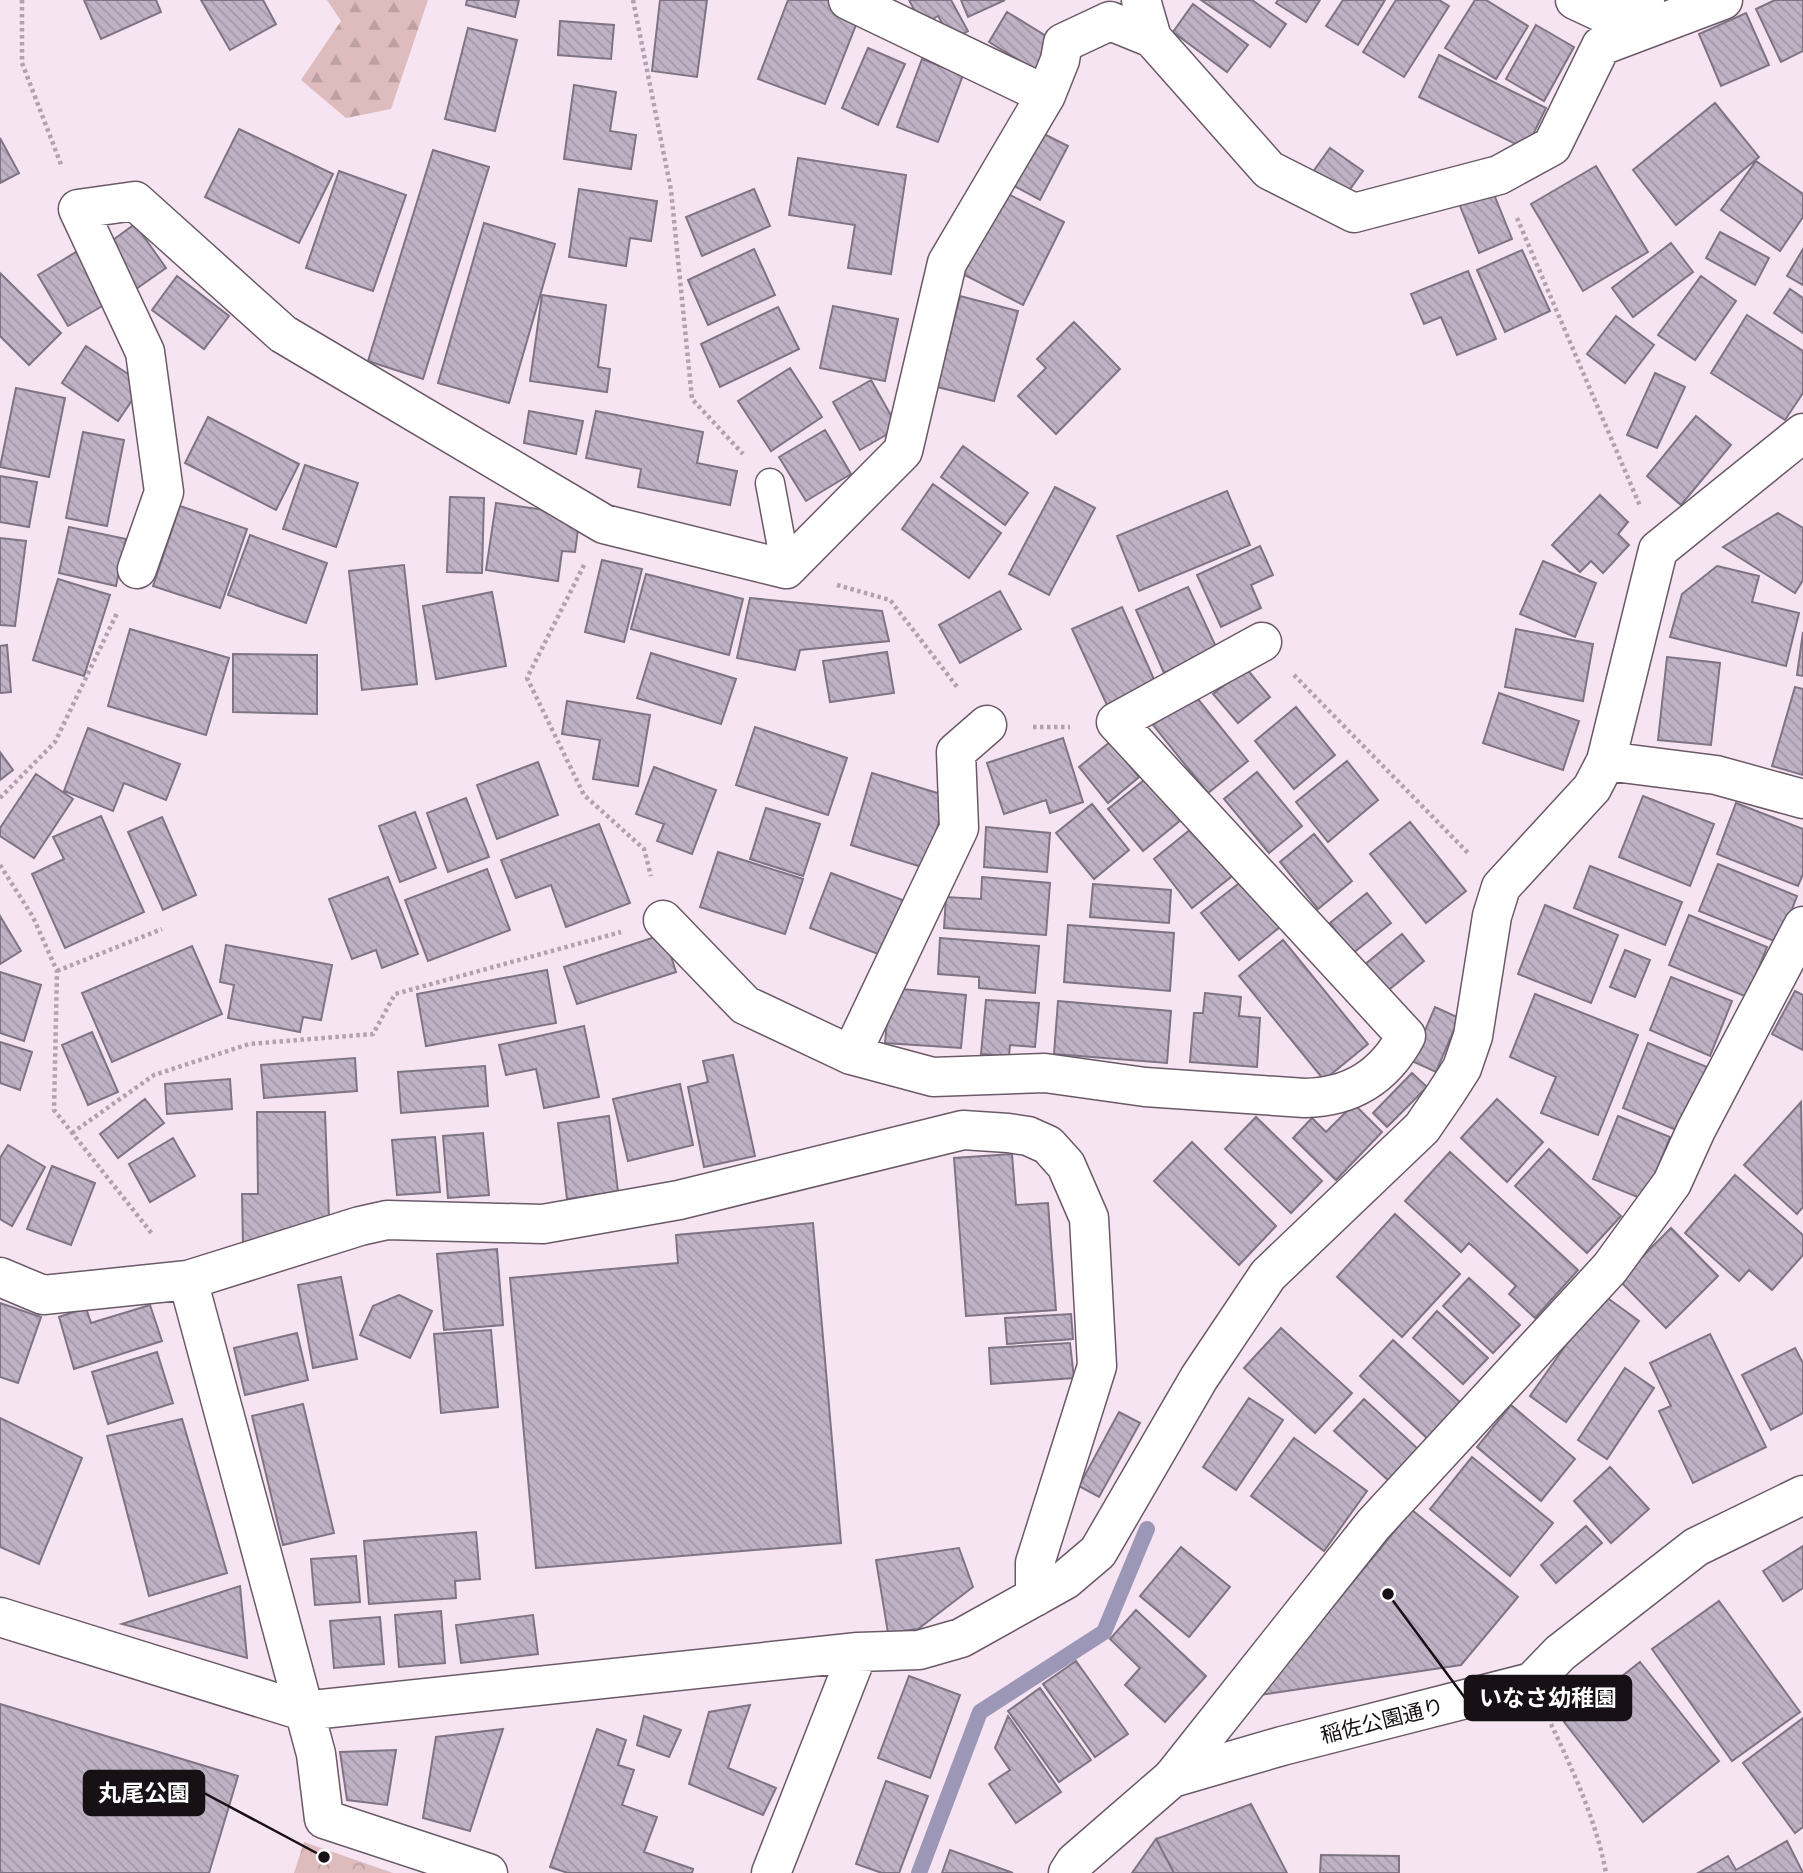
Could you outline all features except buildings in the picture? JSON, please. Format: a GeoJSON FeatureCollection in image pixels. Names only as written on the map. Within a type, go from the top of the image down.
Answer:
{"type":"FeatureCollection","features":[{"type":"Feature","properties":{"kind":"street"},"geometry":{"type":"LineString","coordinates":[[848,0],[1046,95]]}},
{"type":"Feature","properties":{"kind":"street"},"geometry":{"type":"LineString","coordinates":[[1141,0],[1152,38],[1269,170],[1354,213],[1499,175],[1552,146],[1601,46],[1723,0]]}},
{"type":"Feature","properties":{"kind":"street"},"geometry":{"type":"LineString","coordinates":[[1575,0],[1605,14],[1645,0]]}},
{"type":"Feature","properties":{"kind":"street"},"geometry":{"type":"LineString","coordinates":[[137,569],[164,492],[145,352],[78,209],[135,201],[282,334],[604,524],[786,569],[903,451],[947,263],[1046,95],[1060,61],[1063,43],[1110,21],[1152,38]]}},
{"type":"Feature","properties":{"kind":"street"},"geometry":{"type":"LineString","coordinates":[[0,1617],[303,1711],[858,1653],[919,1650],[961,1638],[1065,1580],[1098,1552],[1199,1378],[1268,1275],[1422,1128],[1462,1068],[1474,1035],[1492,916],[1501,887],[1592,788],[1606,761],[1658,550],[1803,433]]}},
{"type":"Feature","properties":{"kind":"street"},"geometry":{"type":"LineString","coordinates":[[663,920],[745,1005],[851,1055],[933,1077],[1045,1073],[1145,1087],[1305,1098],[1330,1098],[1362,1085],[1388,1065],[1406,1036],[1116,722],[1262,642]]}},
{"type":"Feature","properties":{"kind":"street"},"geometry":{"type":"LineString","coordinates":[[851,1055],[959,828],[956,752],[987,725]]}},
{"type":"Feature","properties":{"kind":"street"},"geometry":{"type":"LineString","coordinates":[[1606,761],[1716,775],[1803,799]]}},
{"type":"Feature","properties":{"kind":"street"},"geometry":{"type":"LineString","coordinates":[[1172,1778],[1373,1525],[1618,1258],[1672,1183],[1696,1130],[1803,926]]}},
{"type":"Feature","properties":{"kind":"street"},"geometry":{"type":"LineString","coordinates":[[0,1277],[43,1295],[188,1280],[387,1220],[543,1224],[680,1200],[962,1130],[1028,1136],[1048,1145],[1066,1164],[1090,1218],[1097,1366],[1035,1563],[1034,1597]]}},
{"type":"Feature","properties":{"kind":"street"},"geometry":{"type":"LineString","coordinates":[[188,1280],[316,1754],[324,1819],[488,1873]]}},
{"type":"Feature","properties":{"kind":"street"},"geometry":{"type":"LineString","coordinates":[[1531,1682],[1560,1653],[1696,1547],[1803,1495]]}},
{"type":"Feature","properties":{"kind":"street"},"geometry":{"type":"LineString","coordinates":[[771,1873],[858,1653]]}},
{"type":"Feature","properties":{"kind":"street","name":"稲佐公園通り"},"geometry":{"type":"LineString","coordinates":[[1068,1873],[1075,1862],[1172,1778],[1282,1746],[1531,1682]]}},
{"type":"Feature","properties":{"kind":"lane"},"geometry":{"type":"LineString","coordinates":[[770,483],[786,569]]}},
{"type":"Feature","properties":{"kind":"path"},"geometry":{"type":"LineString","coordinates":[[22,0],[22,63],[78,209]]}},
{"type":"Feature","properties":{"kind":"path"},"geometry":{"type":"LineString","coordinates":[[633,0],[671,190],[692,399],[770,483]]}},
{"type":"Feature","properties":{"kind":"path"},"geometry":{"type":"LineString","coordinates":[[1499,175],[1658,550]]}},
{"type":"Feature","properties":{"kind":"path"},"geometry":{"type":"LineString","coordinates":[[72,1133],[154,1075],[249,1044],[373,1034],[395,994],[663,920],[644,849],[584,795],[527,678],[604,524]]}},
{"type":"Feature","properties":{"kind":"path"},"geometry":{"type":"LineString","coordinates":[[0,798],[55,742],[137,569]]}},
{"type":"Feature","properties":{"kind":"path"},"geometry":{"type":"LineString","coordinates":[[786,569],[890,600],[987,725],[1056,729],[1116,722]]}},
{"type":"Feature","properties":{"kind":"path"},"geometry":{"type":"LineString","coordinates":[[1262,642],[1501,887]]}},
{"type":"Feature","properties":{"kind":"path"},"geometry":{"type":"LineString","coordinates":[[0,865],[33,917],[57,971],[54,1110],[122,1195]]}},
{"type":"Feature","properties":{"kind":"path"},"geometry":{"type":"LineString","coordinates":[[57,971],[162,929]]}},
{"type":"Feature","properties":{"kind":"path"},"geometry":{"type":"LineString","coordinates":[[1531,1682],[1581,1789],[1600,1842],[1606,1873]]}},
{"type":"Feature","properties":{"kind":"green space"},"geometry":{"type":"Polygon","coordinates":[[[327,0],[428,0],[391,109],[346,118],[301,80],[341,21],[327,0]]]}},
{"type":"Feature","properties":{"kind":"green space"},"geometry":{"type":"Polygon","coordinates":[[[304,1842],[393,1873],[294,1873],[304,1842]]]}},
{"type":"Feature","properties":{"kind":"waterway"},"geometry":{"type":"LineString","coordinates":[[919,1873],[980,1712],[1104,1632],[1147,1529]]}},
{"type":"Feature","properties":{"kind":"place","name":"いなさ幼稚園"},"geometry":{"type":"Point","coordinates":[1388,1594]}},
{"type":"Feature","properties":{"kind":"place","name":"丸尾公園"},"geometry":{"type":"Point","coordinates":[324,1857]}}]}
